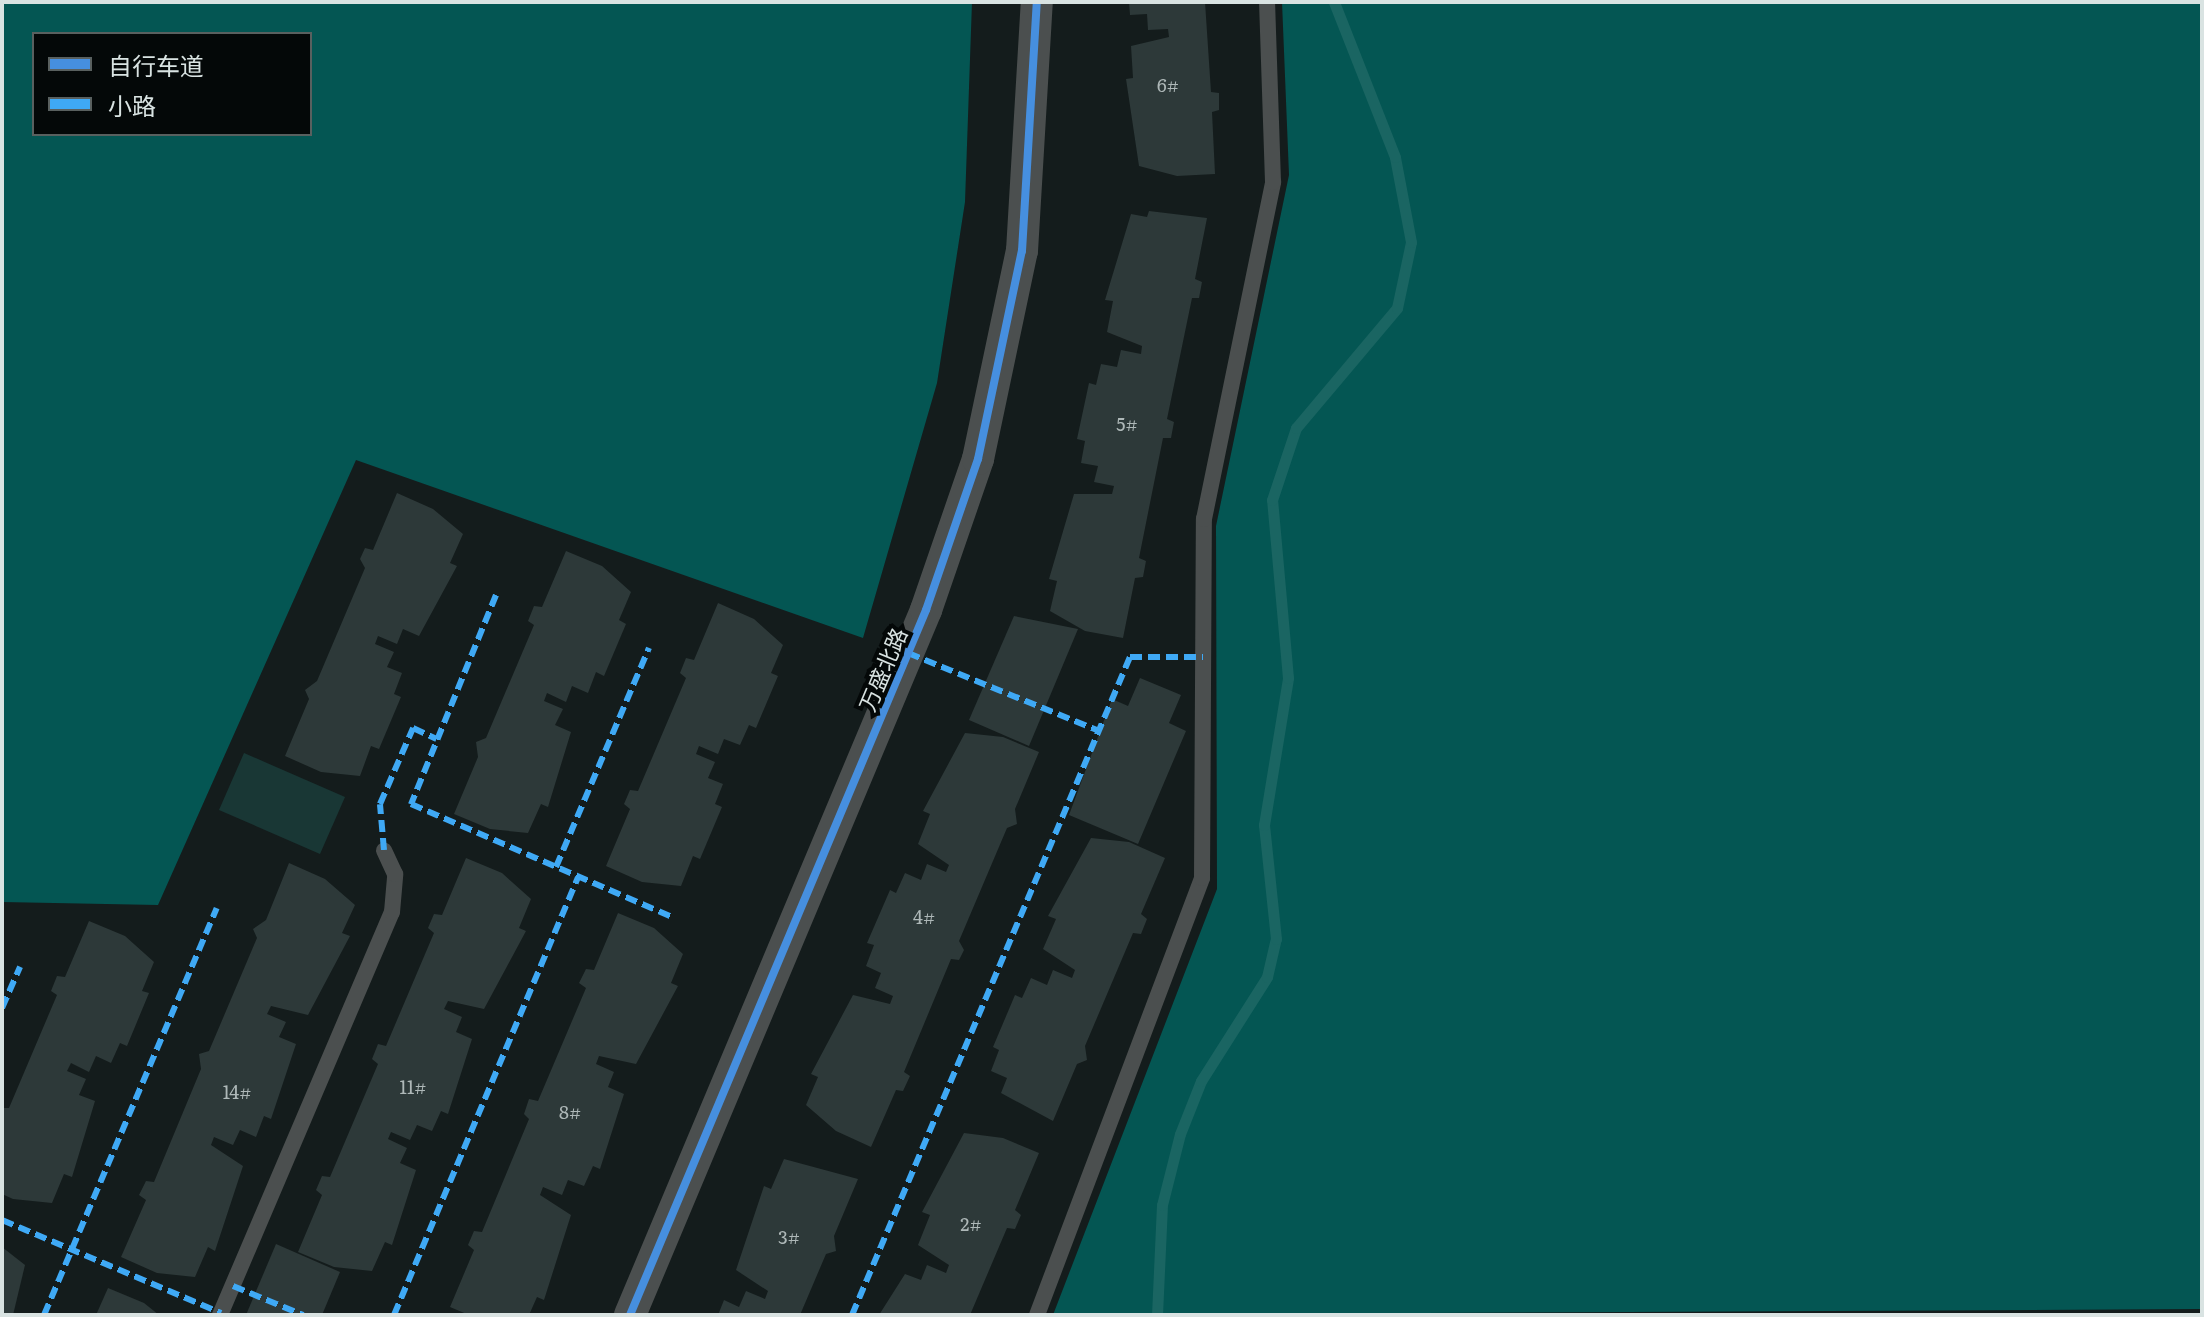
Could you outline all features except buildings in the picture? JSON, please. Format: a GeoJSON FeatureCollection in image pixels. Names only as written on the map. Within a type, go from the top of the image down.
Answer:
{"type":"FeatureCollection","features":[{"type":"Feature","properties":{"kind":"street","name":"万盛北路"},"geometry":{"type":"LineString","coordinates":[[630,1315],[926,610],[978,459],[1022,251],[1037,2]]}},
{"type":"Feature","properties":{"kind":"lane"},"geometry":{"type":"LineString","coordinates":[[1037,1315],[1202,878],[1204,519],[1273,182],[1267,2]]}},
{"type":"Feature","properties":{"kind":"lane"},"geometry":{"type":"LineString","coordinates":[[220,1315],[392,912],[395,874],[384,850]]}},
{"type":"Feature","properties":{"kind":"shaded area"},"geometry":{"type":"Polygon","coordinates":[[[2,2],[972,2],[965,202],[937,383],[863,638],[356,460],[158,905],[2,902],[2,2]]]}},
{"type":"Feature","properties":{"kind":"shaded area"},"geometry":{"type":"Polygon","coordinates":[[[1282,2],[2202,2],[2202,1309],[1053,1315],[1217,889],[1216,526],[1289,175],[1282,2]]]}},
{"type":"Feature","properties":{"kind":"shaded area"},"geometry":{"type":"Polygon","coordinates":[[[244,753],[345,797],[320,854],[219,810],[244,753]]]}},
{"type":"Feature","properties":{"kind":"waterway"},"geometry":{"type":"LineString","coordinates":[[1157,1315],[1162,1205],[1180,1134],[1201,1081],[1267,977],[1276,939],[1264,825],[1288,678],[1272,500],[1296,428],[1397,308],[1411,242],[1395,157],[1334,2]]}},
{"type":"Feature","properties":{"kind":"marked path"},"geometry":{"type":"LineString","coordinates":[[496,595],[411,804],[674,918]]}},
{"type":"Feature","properties":{"kind":"marked path"},"geometry":{"type":"LineString","coordinates":[[556,867],[649,648]]}},
{"type":"Feature","properties":{"kind":"marked path"},"geometry":{"type":"LineString","coordinates":[[908,653],[1099,731]]}},
{"type":"Feature","properties":{"kind":"marked path"},"geometry":{"type":"LineString","coordinates":[[852,1315],[1130,657],[1203,657]]}},
{"type":"Feature","properties":{"kind":"marked path"},"geometry":{"type":"LineString","coordinates":[[384,850],[380,804],[413,728],[437,739]]}},
{"type":"Feature","properties":{"kind":"marked path"},"geometry":{"type":"LineString","coordinates":[[394,1315],[578,877]]}},
{"type":"Feature","properties":{"kind":"marked path"},"geometry":{"type":"LineString","coordinates":[[44,1315],[217,908]]}},
{"type":"Feature","properties":{"kind":"marked path"},"geometry":{"type":"LineString","coordinates":[[2,1008],[20,967]]}},
{"type":"Feature","properties":{"kind":"marked path"},"geometry":{"type":"LineString","coordinates":[[2,1220],[221,1313]]}},
{"type":"Feature","properties":{"kind":"marked path"},"geometry":{"type":"LineString","coordinates":[[233,1286],[303,1315]]}},
{"type":"Feature","properties":{"kind":"cycle path"},"geometry":{"type":"LineString","coordinates":[[630,1315],[926,610],[978,459],[1022,251],[1037,2]]}}]}
